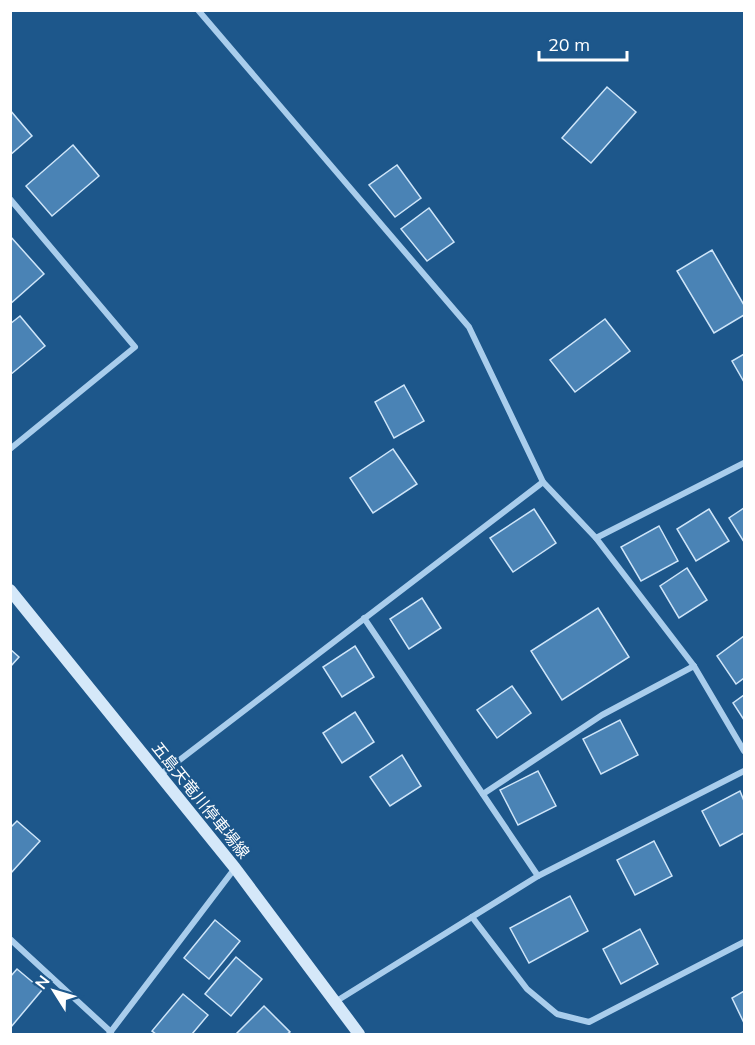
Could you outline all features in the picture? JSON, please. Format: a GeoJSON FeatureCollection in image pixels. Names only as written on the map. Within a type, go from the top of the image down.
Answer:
{"type":"FeatureCollection","features":[{"type":"Feature","properties":{"kind":"main road","name":"五島天竜川停車場線"},"geometry":{"type":"LineString","coordinates":[[10,590],[235,868],[359,1035]]}},
{"type":"Feature","properties":{"kind":"street"},"geometry":{"type":"LineString","coordinates":[[198,10],[469,327],[543,482],[596,538],[694,666],[744,750]]}},
{"type":"Feature","properties":{"kind":"street"},"geometry":{"type":"LineString","coordinates":[[10,199],[135,347],[10,449]]}},
{"type":"Feature","properties":{"kind":"street"},"geometry":{"type":"LineString","coordinates":[[596,538],[744,463]]}},
{"type":"Feature","properties":{"kind":"street"},"geometry":{"type":"LineString","coordinates":[[160,775],[543,482]]}},
{"type":"Feature","properties":{"kind":"street"},"geometry":{"type":"LineString","coordinates":[[364,618],[538,876]]}},
{"type":"Feature","properties":{"kind":"street"},"geometry":{"type":"LineString","coordinates":[[483,794],[602,715],[694,666]]}},
{"type":"Feature","properties":{"kind":"street"},"geometry":{"type":"LineString","coordinates":[[335,1002],[538,876],[744,771]]}},
{"type":"Feature","properties":{"kind":"street"},"geometry":{"type":"LineString","coordinates":[[10,939],[110,1033],[235,868]]}},
{"type":"Feature","properties":{"kind":"street"},"geometry":{"type":"LineString","coordinates":[[472,917],[527,989],[557,1014],[589,1022],[744,942]]}},
{"type":"Feature","properties":{"kind":"building"},"geometry":{"type":"Polygon","coordinates":[[[607,87],[636,112],[591,163],[562,138],[607,87]]]}},
{"type":"Feature","properties":{"kind":"building"},"geometry":{"type":"Polygon","coordinates":[[[10,110],[32,136],[10,155],[10,110]]]}},
{"type":"Feature","properties":{"kind":"building"},"geometry":{"type":"Polygon","coordinates":[[[73,145],[99,176],[52,216],[26,186],[73,145]]]}},
{"type":"Feature","properties":{"kind":"building"},"geometry":{"type":"Polygon","coordinates":[[[397,165],[421,198],[395,217],[369,185],[397,165]]]}},
{"type":"Feature","properties":{"kind":"building"},"geometry":{"type":"Polygon","coordinates":[[[429,208],[454,242],[427,261],[401,229],[429,208]]]}},
{"type":"Feature","properties":{"kind":"building"},"geometry":{"type":"Polygon","coordinates":[[[10,236],[44,274],[10,304],[10,236]]]}},
{"type":"Feature","properties":{"kind":"building"},"geometry":{"type":"Polygon","coordinates":[[[712,250],[744,305],[744,315],[714,333],[677,271],[712,250]]]}},
{"type":"Feature","properties":{"kind":"building"},"geometry":{"type":"Polygon","coordinates":[[[20,316],[45,346],[10,375],[10,324],[20,316]]]}},
{"type":"Feature","properties":{"kind":"building"},"geometry":{"type":"Polygon","coordinates":[[[605,319],[630,351],[575,392],[550,360],[605,319]]]}},
{"type":"Feature","properties":{"kind":"building"},"geometry":{"type":"Polygon","coordinates":[[[744,354],[744,382],[732,361],[744,354]]]}},
{"type":"Feature","properties":{"kind":"building"},"geometry":{"type":"Polygon","coordinates":[[[404,385],[424,421],[394,438],[375,402],[404,385]]]}},
{"type":"Feature","properties":{"kind":"building"},"geometry":{"type":"Polygon","coordinates":[[[393,449],[417,484],[373,513],[350,478],[393,449]]]}},
{"type":"Feature","properties":{"kind":"building"},"geometry":{"type":"Polygon","coordinates":[[[744,508],[744,542],[729,518],[744,508]]]}},
{"type":"Feature","properties":{"kind":"building"},"geometry":{"type":"Polygon","coordinates":[[[534,509],[556,543],[513,572],[490,538],[534,509]]]}},
{"type":"Feature","properties":{"kind":"building"},"geometry":{"type":"Polygon","coordinates":[[[709,509],[729,541],[696,561],[677,529],[709,509]]]}},
{"type":"Feature","properties":{"kind":"building"},"geometry":{"type":"Polygon","coordinates":[[[659,526],[678,561],[641,581],[621,547],[659,526]]]}},
{"type":"Feature","properties":{"kind":"building"},"geometry":{"type":"Polygon","coordinates":[[[687,568],[707,600],[679,618],[660,586],[687,568]]]}},
{"type":"Feature","properties":{"kind":"building"},"geometry":{"type":"Polygon","coordinates":[[[422,598],[441,628],[409,649],[390,619],[422,598]]]}},
{"type":"Feature","properties":{"kind":"building"},"geometry":{"type":"Polygon","coordinates":[[[598,608],[629,657],[562,700],[531,651],[598,608]]]}},
{"type":"Feature","properties":{"kind":"building"},"geometry":{"type":"Polygon","coordinates":[[[744,636],[744,678],[736,684],[717,656],[744,636]]]}},
{"type":"Feature","properties":{"kind":"building"},"geometry":{"type":"Polygon","coordinates":[[[355,646],[374,677],[342,697],[323,667],[355,646]]]}},
{"type":"Feature","properties":{"kind":"building"},"geometry":{"type":"Polygon","coordinates":[[[10,649],[19,657],[10,667],[10,649]]]}},
{"type":"Feature","properties":{"kind":"building"},"geometry":{"type":"Polygon","coordinates":[[[512,686],[531,713],[497,738],[477,710],[512,686]]]}},
{"type":"Feature","properties":{"kind":"building"},"geometry":{"type":"Polygon","coordinates":[[[744,695],[744,720],[733,703],[744,695]]]}},
{"type":"Feature","properties":{"kind":"building"},"geometry":{"type":"Polygon","coordinates":[[[355,712],[374,742],[342,763],[323,733],[355,712]]]}},
{"type":"Feature","properties":{"kind":"building"},"geometry":{"type":"Polygon","coordinates":[[[620,720],[638,755],[601,774],[583,739],[620,720]]]}},
{"type":"Feature","properties":{"kind":"building"},"geometry":{"type":"Polygon","coordinates":[[[402,755],[421,786],[390,806],[370,777],[402,755]]]}},
{"type":"Feature","properties":{"kind":"building"},"geometry":{"type":"Polygon","coordinates":[[[538,771],[556,806],[518,825],[500,790],[538,771]]]}},
{"type":"Feature","properties":{"kind":"building"},"geometry":{"type":"Polygon","coordinates":[[[740,791],[744,801],[744,833],[720,846],[702,811],[740,791]]]}},
{"type":"Feature","properties":{"kind":"building"},"geometry":{"type":"Polygon","coordinates":[[[17,821],[40,841],[10,874],[10,828],[17,821]]]}},
{"type":"Feature","properties":{"kind":"building"},"geometry":{"type":"Polygon","coordinates":[[[654,841],[672,876],[635,895],[617,860],[654,841]]]}},
{"type":"Feature","properties":{"kind":"building"},"geometry":{"type":"Polygon","coordinates":[[[570,896],[588,931],[529,963],[510,928],[570,896]]]}},
{"type":"Feature","properties":{"kind":"building"},"geometry":{"type":"Polygon","coordinates":[[[215,920],[240,941],[209,979],[184,958],[215,920]]]}},
{"type":"Feature","properties":{"kind":"building"},"geometry":{"type":"Polygon","coordinates":[[[640,929],[658,964],[621,984],[603,949],[640,929]]]}},
{"type":"Feature","properties":{"kind":"building"},"geometry":{"type":"Polygon","coordinates":[[[236,957],[262,979],[231,1016],[205,994],[236,957]]]}},
{"type":"Feature","properties":{"kind":"building"},"geometry":{"type":"Polygon","coordinates":[[[17,969],[42,990],[11,1027],[10,977],[17,969]]]}},
{"type":"Feature","properties":{"kind":"building"},"geometry":{"type":"Polygon","coordinates":[[[744,991],[744,1023],[732,998],[744,991]]]}},
{"type":"Feature","properties":{"kind":"building"},"geometry":{"type":"Polygon","coordinates":[[[183,994],[208,1015],[192,1034],[156,1034],[152,1031],[183,994]]]}},
{"type":"Feature","properties":{"kind":"building"},"geometry":{"type":"Polygon","coordinates":[[[264,1006],[290,1032],[287,1034],[236,1034],[264,1006]]]}}]}
